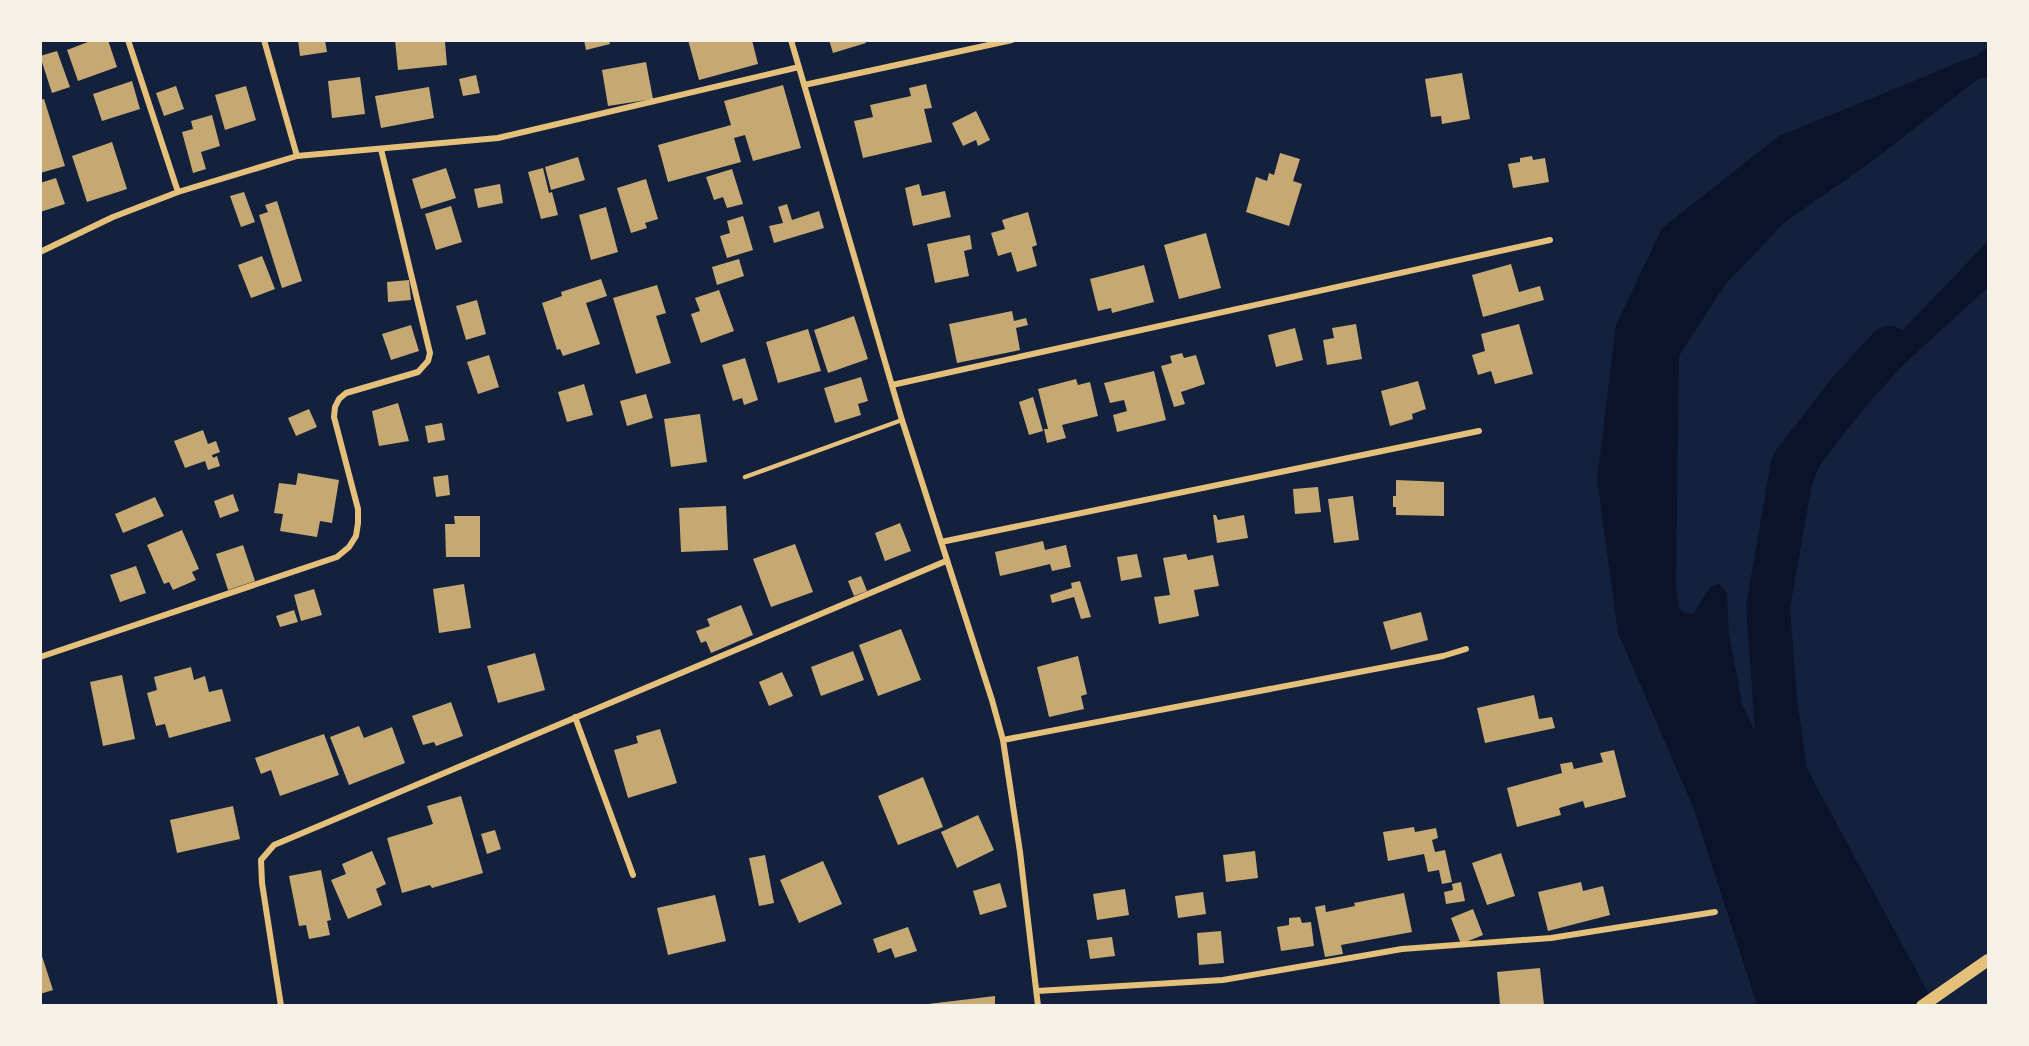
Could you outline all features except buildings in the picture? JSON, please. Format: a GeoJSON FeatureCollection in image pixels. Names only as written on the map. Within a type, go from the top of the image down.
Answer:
{"type":"FeatureCollection","features":[{"type":"Feature","properties":{"kind":"main road"},"geometry":{"type":"LineString","coordinates":[[1922,1005],[1989,960]]}},
{"type":"Feature","properties":{"kind":"street"},"geometry":{"type":"LineString","coordinates":[[128,40],[178,192]]}},
{"type":"Feature","properties":{"kind":"street"},"geometry":{"type":"LineString","coordinates":[[264,40],[297,156]]}},
{"type":"Feature","properties":{"kind":"street"},"geometry":{"type":"LineString","coordinates":[[791,40],[902,420],[1003,740],[1020,852],[1038,1005]]}},
{"type":"Feature","properties":{"kind":"street"},"geometry":{"type":"LineString","coordinates":[[804,85],[1012,40]]}},
{"type":"Feature","properties":{"kind":"street"},"geometry":{"type":"LineString","coordinates":[[40,252],[113,217],[178,192],[297,156],[498,138],[800,67]]}},
{"type":"Feature","properties":{"kind":"street"},"geometry":{"type":"LineString","coordinates":[[40,657],[337,557],[349,547],[356,536],[358,509],[336,427],[335,407],[346,393],[418,372],[428,361],[429,353],[381,149]]}},
{"type":"Feature","properties":{"kind":"street"},"geometry":{"type":"LineString","coordinates":[[892,385],[1550,240]]}},
{"type":"Feature","properties":{"kind":"street"},"geometry":{"type":"LineString","coordinates":[[941,542],[1479,432]]}},
{"type":"Feature","properties":{"kind":"street"},"geometry":{"type":"LineString","coordinates":[[280,1005],[262,883],[261,860],[274,845],[946,561]]}},
{"type":"Feature","properties":{"kind":"street"},"geometry":{"type":"LineString","coordinates":[[1003,740],[1443,656],[1466,649]]}},
{"type":"Feature","properties":{"kind":"street"},"geometry":{"type":"LineString","coordinates":[[575,717],[633,875]]}},
{"type":"Feature","properties":{"kind":"street"},"geometry":{"type":"LineString","coordinates":[[1037,991],[1223,980],[1402,949],[1551,939],[1715,912]]}},
{"type":"Feature","properties":{"kind":"lane"},"geometry":{"type":"LineString","coordinates":[[745,477],[902,420]]}},
{"type":"Feature","properties":{"kind":"water"},"geometry":{"type":"Polygon","coordinates":[[[1988,47],[1988,77],[1978,79],[1874,160],[1785,222],[1725,285],[1679,356],[1676,582],[1679,608],[1684,613],[1693,614],[1711,586],[1719,584],[1727,593],[1729,634],[1742,704],[1761,744],[1770,745],[1778,741],[1781,734],[1768,607],[1770,550],[1793,464],[1874,360],[1988,241],[1988,287],[1835,428],[1797,521],[1787,629],[1807,769],[1935,1005],[1757,1005],[1693,807],[1618,633],[1597,479],[1616,325],[1662,228],[1779,136],[1977,55],[1988,47]]]}},
{"type":"Feature","properties":{"kind":"waterway"},"geometry":{"type":"LineString","coordinates":[[1775,799],[1778,741],[1768,607],[1793,464],[1849,392],[1889,348]]}}]}
